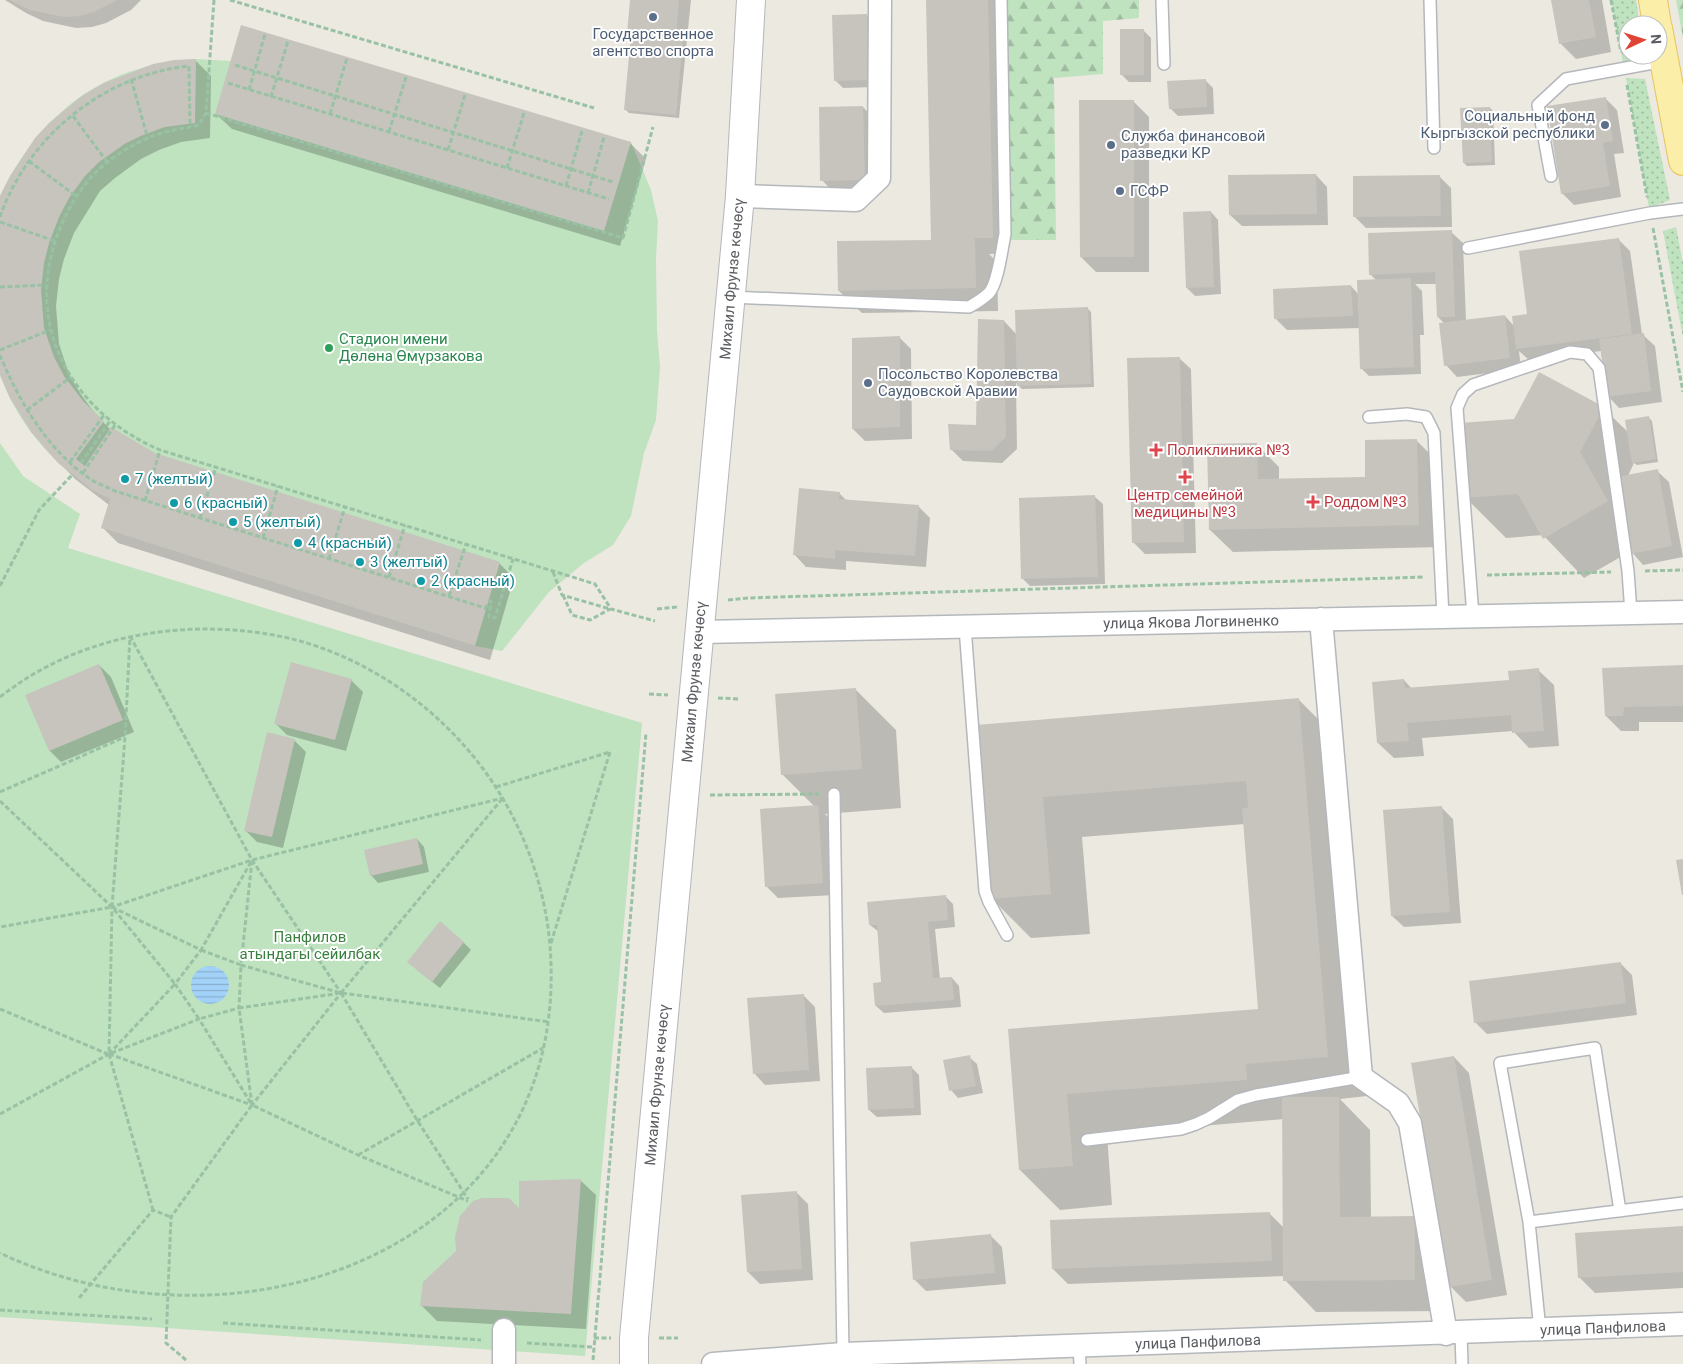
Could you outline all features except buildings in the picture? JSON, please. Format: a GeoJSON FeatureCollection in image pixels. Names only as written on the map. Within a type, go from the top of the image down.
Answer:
{"type":"FeatureCollection","features":[{"type":"Feature","properties":{"kind":"main road","name":"Михаил Фрунзе көчөсү"},"geometry":{"type":"LineString","coordinates":[[634,1364],[634,1338],[740,196],[752,0]]}},
{"type":"Feature","properties":{"kind":"main road"},"geometry":{"type":"LineString","coordinates":[[1653,0],[1656,15]]}},
{"type":"Feature","properties":{"kind":"main road"},"geometry":{"type":"LineString","coordinates":[[1665,65],[1683,161]]}},
{"type":"Feature","properties":{"kind":"street"},"geometry":{"type":"LineString","coordinates":[[740,196],[856,200],[879,178],[880,0]]}},
{"type":"Feature","properties":{"kind":"street","name":"улица Якова Логвиненко"},"geometry":{"type":"LineString","coordinates":[[699,632],[1683,612]]}},
{"type":"Feature","properties":{"kind":"street"},"geometry":{"type":"LineString","coordinates":[[1321,619],[1362,1077],[1398,1103],[1410,1122],[1453,1334]]}},
{"type":"Feature","properties":{"kind":"street","name":"улица Панфилова"},"geometry":{"type":"LineString","coordinates":[[713,1364],[843,1354],[1080,1355],[1453,1334],[1683,1324]]}},
{"type":"Feature","properties":{"kind":"street"},"geometry":{"type":"LineString","coordinates":[[504,1336],[504,1364]]}},
{"type":"Feature","properties":{"kind":"lane"},"geometry":{"type":"LineString","coordinates":[[730,297],[969,307],[981,301],[991,291],[1000,266],[1005,234],[1000,0]]}},
{"type":"Feature","properties":{"kind":"lane"},"geometry":{"type":"LineString","coordinates":[[1162,0],[1164,64]]}},
{"type":"Feature","properties":{"kind":"lane"},"geometry":{"type":"LineString","coordinates":[[1430,0],[1434,148]]}},
{"type":"Feature","properties":{"kind":"lane"},"geometry":{"type":"LineString","coordinates":[[1551,176],[1538,105],[1566,79],[1642,65]]}},
{"type":"Feature","properties":{"kind":"lane"},"geometry":{"type":"LineString","coordinates":[[1468,248],[1650,213],[1683,209]]}},
{"type":"Feature","properties":{"kind":"lane"},"geometry":{"type":"LineString","coordinates":[[1473,616],[1457,408],[1463,394],[1474,385],[1570,352],[1587,354],[1599,368],[1628,572],[1631,612]]}},
{"type":"Feature","properties":{"kind":"lane"},"geometry":{"type":"LineString","coordinates":[[1369,417],[1407,414],[1426,417],[1434,434],[1444,617]]}},
{"type":"Feature","properties":{"kind":"lane"},"geometry":{"type":"LineString","coordinates":[[965,627],[985,891],[1007,935]]}},
{"type":"Feature","properties":{"kind":"lane"},"geometry":{"type":"LineString","coordinates":[[834,794],[843,1354]]}},
{"type":"Feature","properties":{"kind":"lane"},"geometry":{"type":"LineString","coordinates":[[1540,1330],[1529,1222],[1500,1063],[1595,1048],[1620,1211]]}},
{"type":"Feature","properties":{"kind":"lane"},"geometry":{"type":"LineString","coordinates":[[1087,1140],[1181,1129],[1209,1118],[1238,1100],[1256,1095],[1362,1077]]}},
{"type":"Feature","properties":{"kind":"lane"},"geometry":{"type":"LineString","coordinates":[[1529,1222],[1683,1203]]}},
{"type":"Feature","properties":{"kind":"lane"},"geometry":{"type":"LineString","coordinates":[[1453,1334],[1462,1364]]}},
{"type":"Feature","properties":{"kind":"path"},"geometry":{"type":"LineString","coordinates":[[214,0],[206,113],[199,125],[176,129],[148,138],[108,163],[95,173],[76,196],[60,226],[50,255],[46,285],[47,315],[50,330],[62,362],[71,377],[91,404],[116,425],[146,444],[160,450],[594,584],[611,609]]}},
{"type":"Feature","properties":{"kind":"path"},"geometry":{"type":"LineString","coordinates":[[230,0],[594,108]]}},
{"type":"Feature","properties":{"kind":"path"},"geometry":{"type":"LineString","coordinates":[[248,90],[265,34]]}},
{"type":"Feature","properties":{"kind":"path"},"geometry":{"type":"LineString","coordinates":[[271,96],[288,40]]}},
{"type":"Feature","properties":{"kind":"path"},"geometry":{"type":"LineString","coordinates":[[330,114],[348,58]]}},
{"type":"Feature","properties":{"kind":"path"},"geometry":{"type":"LineString","coordinates":[[235,65],[613,182]]}},
{"type":"Feature","properties":{"kind":"path"},"geometry":{"type":"LineString","coordinates":[[0,217],[21,171],[42,144],[89,102],[131,79],[150,72],[189,66],[190,128]]}},
{"type":"Feature","properties":{"kind":"path"},"geometry":{"type":"LineString","coordinates":[[389,132],[406,77]]}},
{"type":"Feature","properties":{"kind":"path"},"geometry":{"type":"LineString","coordinates":[[131,79],[148,138]]}},
{"type":"Feature","properties":{"kind":"path"},"geometry":{"type":"LineString","coordinates":[[228,84],[609,199]]}},
{"type":"Feature","properties":{"kind":"path"},"geometry":{"type":"LineString","coordinates":[[448,150],[465,95]]}},
{"type":"Feature","properties":{"kind":"path"},"geometry":{"type":"LineString","coordinates":[[507,168],[524,112]]}},
{"type":"Feature","properties":{"kind":"path"},"geometry":{"type":"LineString","coordinates":[[206,113],[623,238],[653,127]]}},
{"type":"Feature","properties":{"kind":"path"},"geometry":{"type":"LineString","coordinates":[[73,116],[108,163]]}},
{"type":"Feature","properties":{"kind":"path"},"geometry":{"type":"LineString","coordinates":[[566,186],[582,131]]}},
{"type":"Feature","properties":{"kind":"path"},"geometry":{"type":"LineString","coordinates":[[588,193],[604,137]]}},
{"type":"Feature","properties":{"kind":"path"},"geometry":{"type":"LineString","coordinates":[[29,161],[76,196]]}},
{"type":"Feature","properties":{"kind":"path"},"geometry":{"type":"LineString","coordinates":[[0,222],[55,241]]}},
{"type":"Feature","properties":{"kind":"path"},"geometry":{"type":"LineString","coordinates":[[0,287],[46,285]]}},
{"type":"Feature","properties":{"kind":"path"},"geometry":{"type":"LineString","coordinates":[[0,350],[50,330]]}},
{"type":"Feature","properties":{"kind":"path"},"geometry":{"type":"LineString","coordinates":[[0,355],[7,374],[27,410],[48,439],[92,481],[115,491],[486,608],[491,602],[489,617],[495,618],[513,559]]}},
{"type":"Feature","properties":{"kind":"path"},"geometry":{"type":"LineString","coordinates":[[27,410],[71,377]]}},
{"type":"Feature","properties":{"kind":"path"},"geometry":{"type":"LineString","coordinates":[[70,462],[104,415]]}},
{"type":"Feature","properties":{"kind":"path"},"geometry":{"type":"LineString","coordinates":[[81,463],[110,420]]}},
{"type":"Feature","properties":{"kind":"path"},"geometry":{"type":"LineString","coordinates":[[83,473],[116,425]]}},
{"type":"Feature","properties":{"kind":"path"},"geometry":{"type":"LineString","coordinates":[[145,501],[160,450]]}},
{"type":"Feature","properties":{"kind":"path"},"geometry":{"type":"LineString","coordinates":[[200,518],[216,467]]}},
{"type":"Feature","properties":{"kind":"path"},"geometry":{"type":"LineString","coordinates":[[0,586],[39,510],[72,476]]}},
{"type":"Feature","properties":{"kind":"path"},"geometry":{"type":"LineString","coordinates":[[263,538],[278,486]]}},
{"type":"Feature","properties":{"kind":"path"},"geometry":{"type":"LineString","coordinates":[[329,559],[345,507]]}},
{"type":"Feature","properties":{"kind":"path"},"geometry":{"type":"LineString","coordinates":[[389,578],[405,526]]}},
{"type":"Feature","properties":{"kind":"path"},"geometry":{"type":"LineString","coordinates":[[448,596],[466,544]]}},
{"type":"Feature","properties":{"kind":"path"},"geometry":{"type":"LineString","coordinates":[[1469,576],[1683,570]]}},
{"type":"Feature","properties":{"kind":"path"},"geometry":{"type":"LineString","coordinates":[[552,572],[572,615],[590,620],[611,609]]}},
{"type":"Feature","properties":{"kind":"path"},"geometry":{"type":"LineString","coordinates":[[727,600],[1442,576]]}},
{"type":"Feature","properties":{"kind":"path"},"geometry":{"type":"LineString","coordinates":[[562,594],[655,621]]}},
{"type":"Feature","properties":{"kind":"path"},"geometry":{"type":"LineString","coordinates":[[657,608],[683,606]]}},
{"type":"Feature","properties":{"kind":"path"},"geometry":{"type":"LineString","coordinates":[[0,697],[47,666],[88,649],[130,636],[172,629],[214,628],[256,632],[297,640],[337,654],[375,672],[403,690],[443,722],[471,753],[503,798],[521,832],[535,868],[545,906],[550,944],[552,984],[549,1022],[544,1048],[533,1089],[522,1113]]}},
{"type":"Feature","properties":{"kind":"path"},"geometry":{"type":"LineString","coordinates":[[130,636],[125,737],[112,907],[109,1054],[154,1210]]}},
{"type":"Feature","properties":{"kind":"path"},"geometry":{"type":"LineString","coordinates":[[130,636],[252,860],[341,993],[468,1201]]}},
{"type":"Feature","properties":{"kind":"path"},"geometry":{"type":"LineString","coordinates":[[649,694],[670,695]]}},
{"type":"Feature","properties":{"kind":"path"},"geometry":{"type":"LineString","coordinates":[[713,698],[739,699]]}},
{"type":"Feature","properties":{"kind":"path"},"geometry":{"type":"LineString","coordinates":[[593,1360],[646,733]]}},
{"type":"Feature","properties":{"kind":"path"},"geometry":{"type":"LineString","coordinates":[[0,792],[125,737]]}},
{"type":"Feature","properties":{"kind":"path"},"geometry":{"type":"LineString","coordinates":[[496,787],[610,752],[550,944]]}},
{"type":"Feature","properties":{"kind":"path"},"geometry":{"type":"LineString","coordinates":[[684,795],[834,794]]}},
{"type":"Feature","properties":{"kind":"path"},"geometry":{"type":"LineString","coordinates":[[0,927],[112,907],[252,860],[503,798]]}},
{"type":"Feature","properties":{"kind":"path"},"geometry":{"type":"LineString","coordinates":[[186,1360],[166,1343],[171,1217],[252,1105],[341,993],[503,798]]}},
{"type":"Feature","properties":{"kind":"path"},"geometry":{"type":"LineString","coordinates":[[0,801],[112,907],[175,984],[252,1105]]}},
{"type":"Feature","properties":{"kind":"path"},"geometry":{"type":"LineString","coordinates":[[109,1054],[175,984],[201,950],[252,860]]}},
{"type":"Feature","properties":{"kind":"path"},"geometry":{"type":"LineString","coordinates":[[252,860],[241,965],[239,1008],[252,1105]]}},
{"type":"Feature","properties":{"kind":"path"},"geometry":{"type":"LineString","coordinates":[[112,907],[201,950],[241,965],[341,993],[549,1022]]}},
{"type":"Feature","properties":{"kind":"path"},"geometry":{"type":"LineString","coordinates":[[0,1114],[109,1054],[198,1019],[239,1008],[341,993]]}},
{"type":"Feature","properties":{"kind":"path"},"geometry":{"type":"LineString","coordinates":[[0,1009],[109,1054],[252,1105],[358,1155],[468,1201]]}},
{"type":"Feature","properties":{"kind":"path"},"geometry":{"type":"LineString","coordinates":[[358,1155],[544,1048]]}},
{"type":"Feature","properties":{"kind":"path"},"geometry":{"type":"LineString","coordinates":[[503,1152],[512,1137]]}},
{"type":"Feature","properties":{"kind":"path"},"geometry":{"type":"LineString","coordinates":[[463,1207],[474,1194]]}},
{"type":"Feature","properties":{"kind":"path"},"geometry":{"type":"LineString","coordinates":[[154,1210],[171,1217]]}},
{"type":"Feature","properties":{"kind":"path"},"geometry":{"type":"LineString","coordinates":[[79,1298],[154,1210]]}},
{"type":"Feature","properties":{"kind":"path"},"geometry":{"type":"LineString","coordinates":[[0,1254],[15,1264]]}},
{"type":"Feature","properties":{"kind":"path"},"geometry":{"type":"LineString","coordinates":[[71,1294],[88,1301]]}},
{"type":"Feature","properties":{"kind":"path"},"geometry":{"type":"LineString","coordinates":[[0,1310],[168,1320]]}},
{"type":"Feature","properties":{"kind":"path"},"geometry":{"type":"LineString","coordinates":[[123,1312],[168,1320]]}},
{"type":"Feature","properties":{"kind":"path"},"geometry":{"type":"LineString","coordinates":[[243,1320],[219,1322],[504,1336],[593,1347]]}},
{"type":"Feature","properties":{"kind":"path"},"geometry":{"type":"LineString","coordinates":[[594,1338],[614,1338]]}},
{"type":"Feature","properties":{"kind":"path"},"geometry":{"type":"LineString","coordinates":[[651,1338],[678,1338]]}},
{"type":"Feature","properties":{"kind":"green space"},"geometry":{"type":"Polygon","coordinates":[[[1006,0],[1139,0],[1139,18],[1103,21],[1103,74],[1054,78],[1056,240],[1011,240],[1006,0]]]}},
{"type":"Feature","properties":{"kind":"green space"},"geometry":{"type":"Polygon","coordinates":[[[1611,0],[1636,0],[1638,15],[1618,15],[1618,37],[1611,0]]]}},
{"type":"Feature","properties":{"kind":"green space"},"geometry":{"type":"Polygon","coordinates":[[[1676,0],[1683,0],[1683,38],[1676,0]]]}},
{"type":"Feature","properties":{"kind":"green space","name":"Стадион имени Дөлөна Өмүрзакова"},"geometry":{"type":"Polygon","coordinates":[[[196,59],[231,61],[631,142],[651,190],[658,221],[656,259],[657,331],[660,366],[656,420],[644,453],[631,516],[613,545],[584,563],[549,592],[502,651],[475,646],[101,528],[110,499],[74,476],[43,447],[18,413],[8,394],[0,375],[0,196],[16,167],[35,140],[55,118],[78,99],[103,83],[131,71],[162,63],[196,59]]]}},
{"type":"Feature","properties":{"kind":"green space"},"geometry":{"type":"Polygon","coordinates":[[[1626,78],[1645,79],[1670,200],[1649,208],[1626,78]]]}},
{"type":"Feature","properties":{"kind":"green space"},"geometry":{"type":"Polygon","coordinates":[[[1676,227],[1683,263],[1683,338],[1663,231],[1676,227]]]}},
{"type":"Feature","properties":{"kind":"green space","name":"Панфилов атындагы сейилбак"},"geometry":{"type":"Polygon","coordinates":[[[0,443],[23,476],[80,514],[68,548],[642,723],[585,1356],[0,1317],[0,443]]]}},
{"type":"Feature","properties":{"kind":"water"},"geometry":{"type":"Polygon","coordinates":[[[210,966],[224,971],[229,985],[224,999],[210,1004],[196,999],[191,985],[196,971],[210,966]]]}},
{"type":"Feature","properties":{"kind":"place","name":"Государственное агентство спорта"},"geometry":{"type":"Point","coordinates":[653,17]}},
{"type":"Feature","properties":{"kind":"place","name":"Социальный фонд Кыргызской республики"},"geometry":{"type":"Point","coordinates":[1605,125]}},
{"type":"Feature","properties":{"kind":"place","name":"Служба финансовой разведки КР"},"geometry":{"type":"Point","coordinates":[1111,145]}},
{"type":"Feature","properties":{"kind":"place","name":"ГСФР"},"geometry":{"type":"Point","coordinates":[1120,191]}},
{"type":"Feature","properties":{"kind":"place","name":"Стадион имени Дөлөна Өмүрзакова"},"geometry":{"type":"Point","coordinates":[329,348]}},
{"type":"Feature","properties":{"kind":"place","name":"Посольство Королевства Саудовской Аравии"},"geometry":{"type":"Point","coordinates":[868,383]}},
{"type":"Feature","properties":{"kind":"place","name":"Поликлиника №3"},"geometry":{"type":"Point","coordinates":[1156,450]}},
{"type":"Feature","properties":{"kind":"place","name":"Центр семейной медицины №3"},"geometry":{"type":"Point","coordinates":[1185,477]}},
{"type":"Feature","properties":{"kind":"place","name":"7 (желтый)"},"geometry":{"type":"Point","coordinates":[125,479]}},
{"type":"Feature","properties":{"kind":"place","name":"Роддом №3"},"geometry":{"type":"Point","coordinates":[1313,502]}},
{"type":"Feature","properties":{"kind":"place","name":"6 (красный)"},"geometry":{"type":"Point","coordinates":[174,503]}},
{"type":"Feature","properties":{"kind":"place","name":"5 (желтый)"},"geometry":{"type":"Point","coordinates":[233,522]}},
{"type":"Feature","properties":{"kind":"place","name":"4 (красный)"},"geometry":{"type":"Point","coordinates":[298,543]}},
{"type":"Feature","properties":{"kind":"place","name":"3 (желтый)"},"geometry":{"type":"Point","coordinates":[360,562]}},
{"type":"Feature","properties":{"kind":"place","name":"2 (красный)"},"geometry":{"type":"Point","coordinates":[421,581]}}]}
